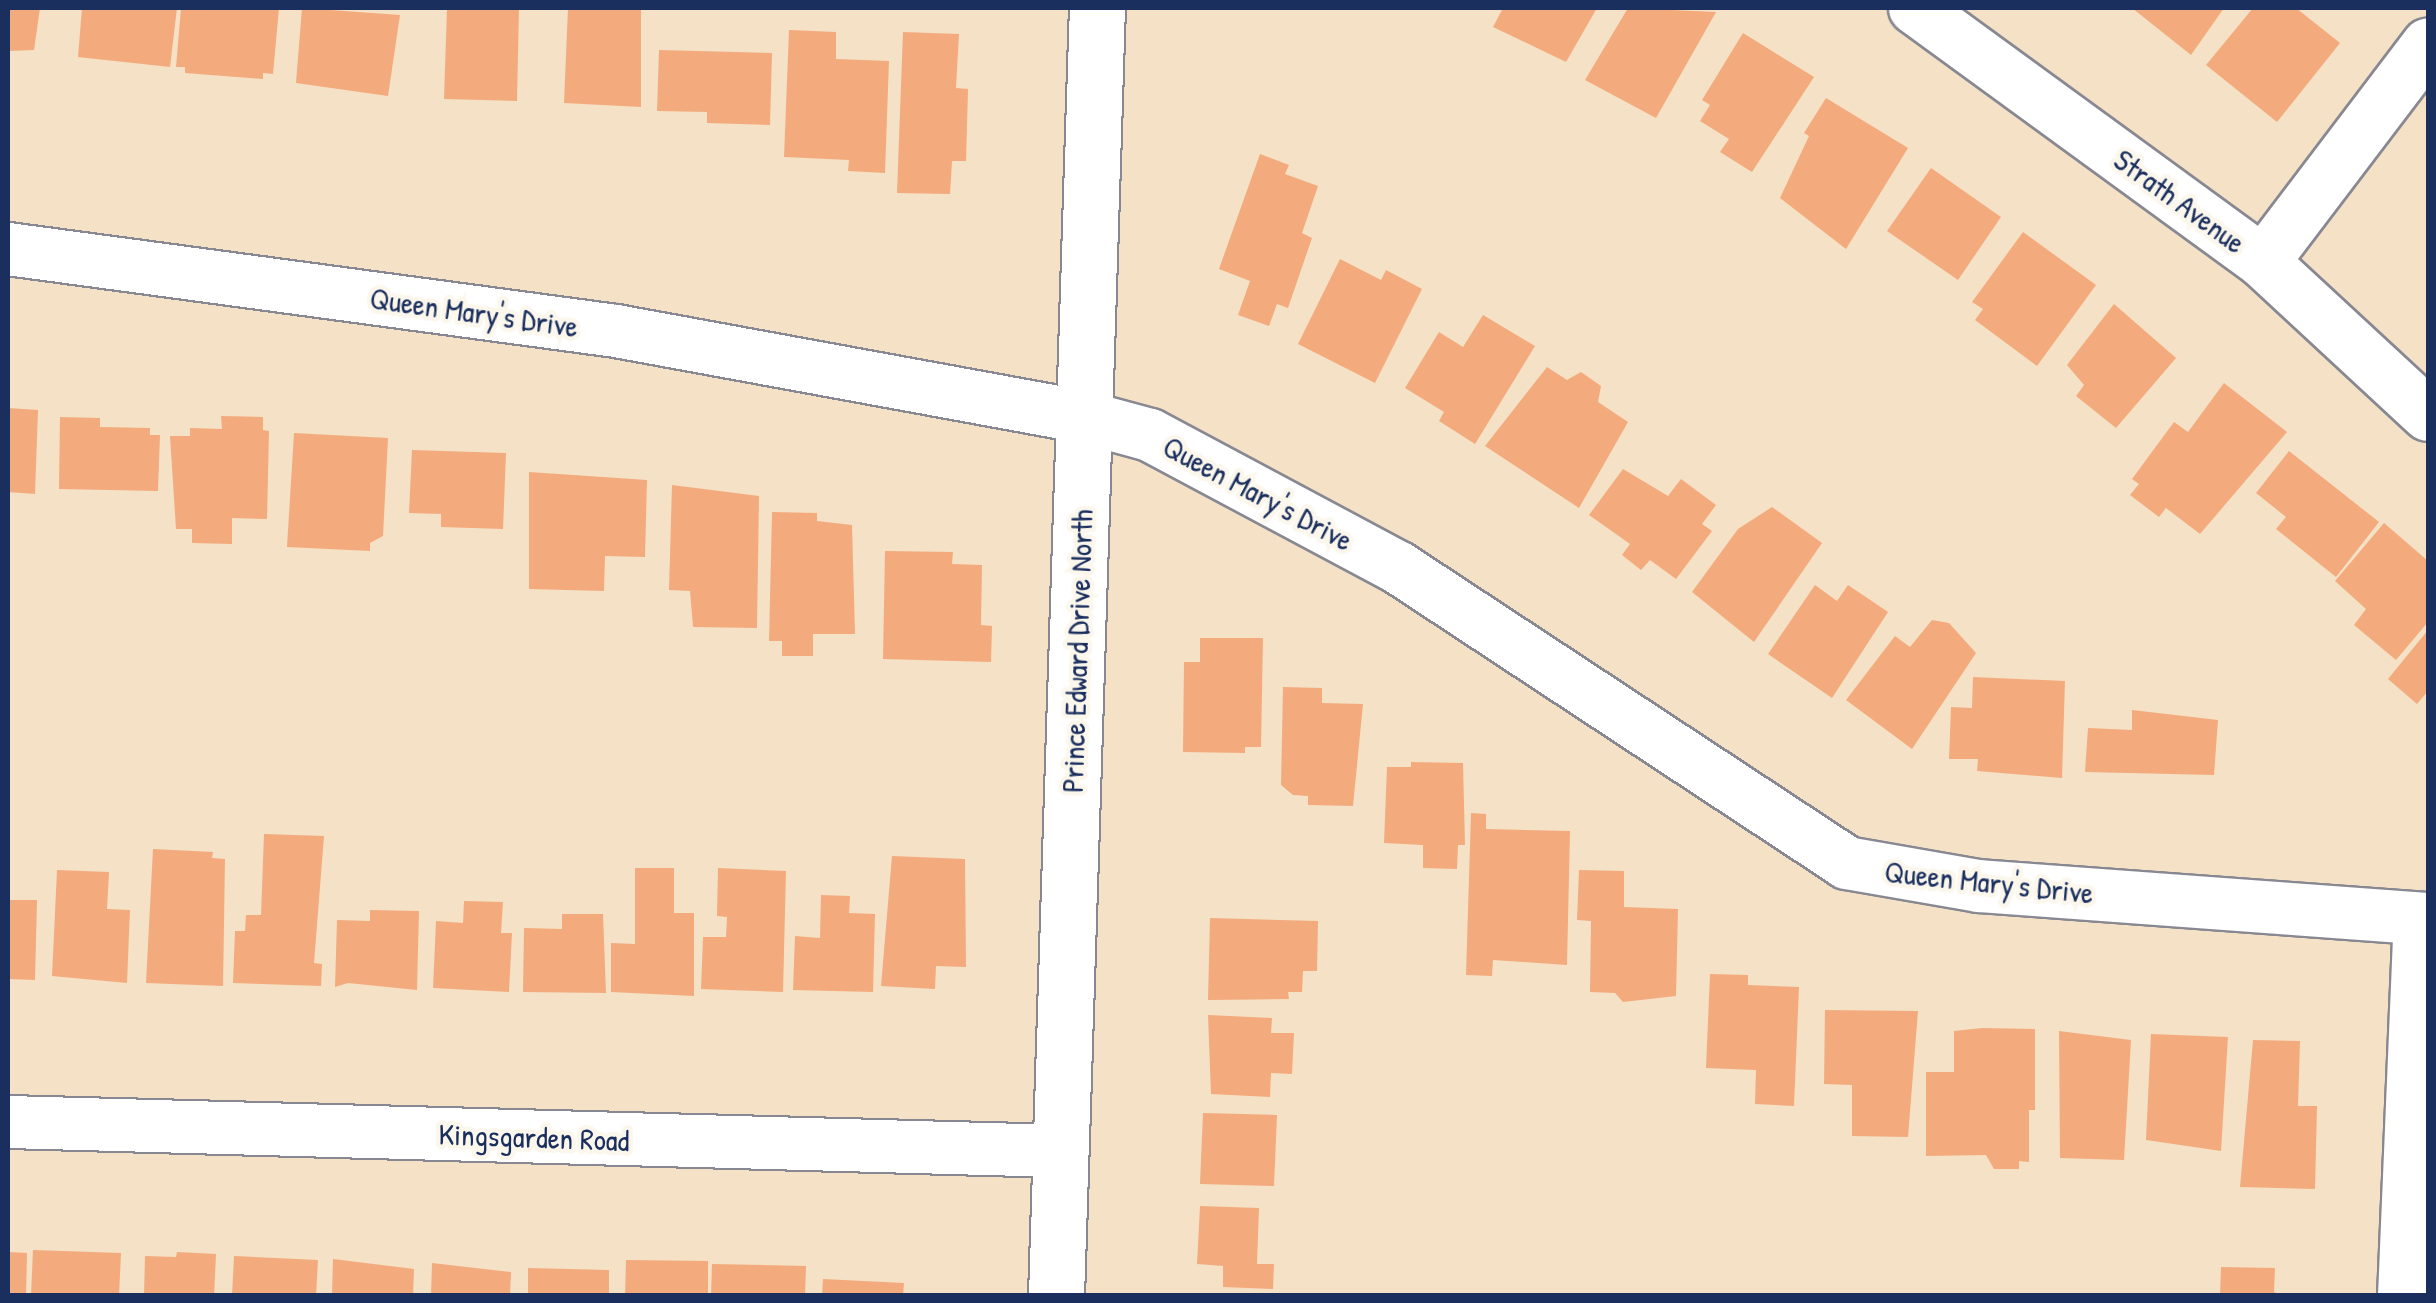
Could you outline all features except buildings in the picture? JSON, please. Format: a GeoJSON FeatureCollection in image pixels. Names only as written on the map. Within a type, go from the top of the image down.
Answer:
{"type":"FeatureCollection","features":[{"type":"Feature","properties":{"kind":"street","name":"Prince Edward Drive North"},"geometry":{"type":"LineString","coordinates":[[1056,1296],[1097,8]]}},
{"type":"Feature","properties":{"kind":"street","name":"Strath Avenue"},"geometry":{"type":"LineString","coordinates":[[1915,8],[2263,262],[2428,415]]}},
{"type":"Feature","properties":{"kind":"street"},"geometry":{"type":"LineString","coordinates":[[2263,262],[2428,45]]}},
{"type":"Feature","properties":{"kind":"street","name":"Queen Mary's Drive"},"geometry":{"type":"LineString","coordinates":[[8,249],[616,332],[1084,417],[1150,435],[1400,568],[1847,863],[1979,886],[2424,919]]}},
{"type":"Feature","properties":{"kind":"street"},"geometry":{"type":"LineString","coordinates":[[2404,1296],[2424,919]]}},
{"type":"Feature","properties":{"kind":"street","name":"Kingsgarden Road"},"geometry":{"type":"LineString","coordinates":[[8,1122],[1061,1151]]}}]}
